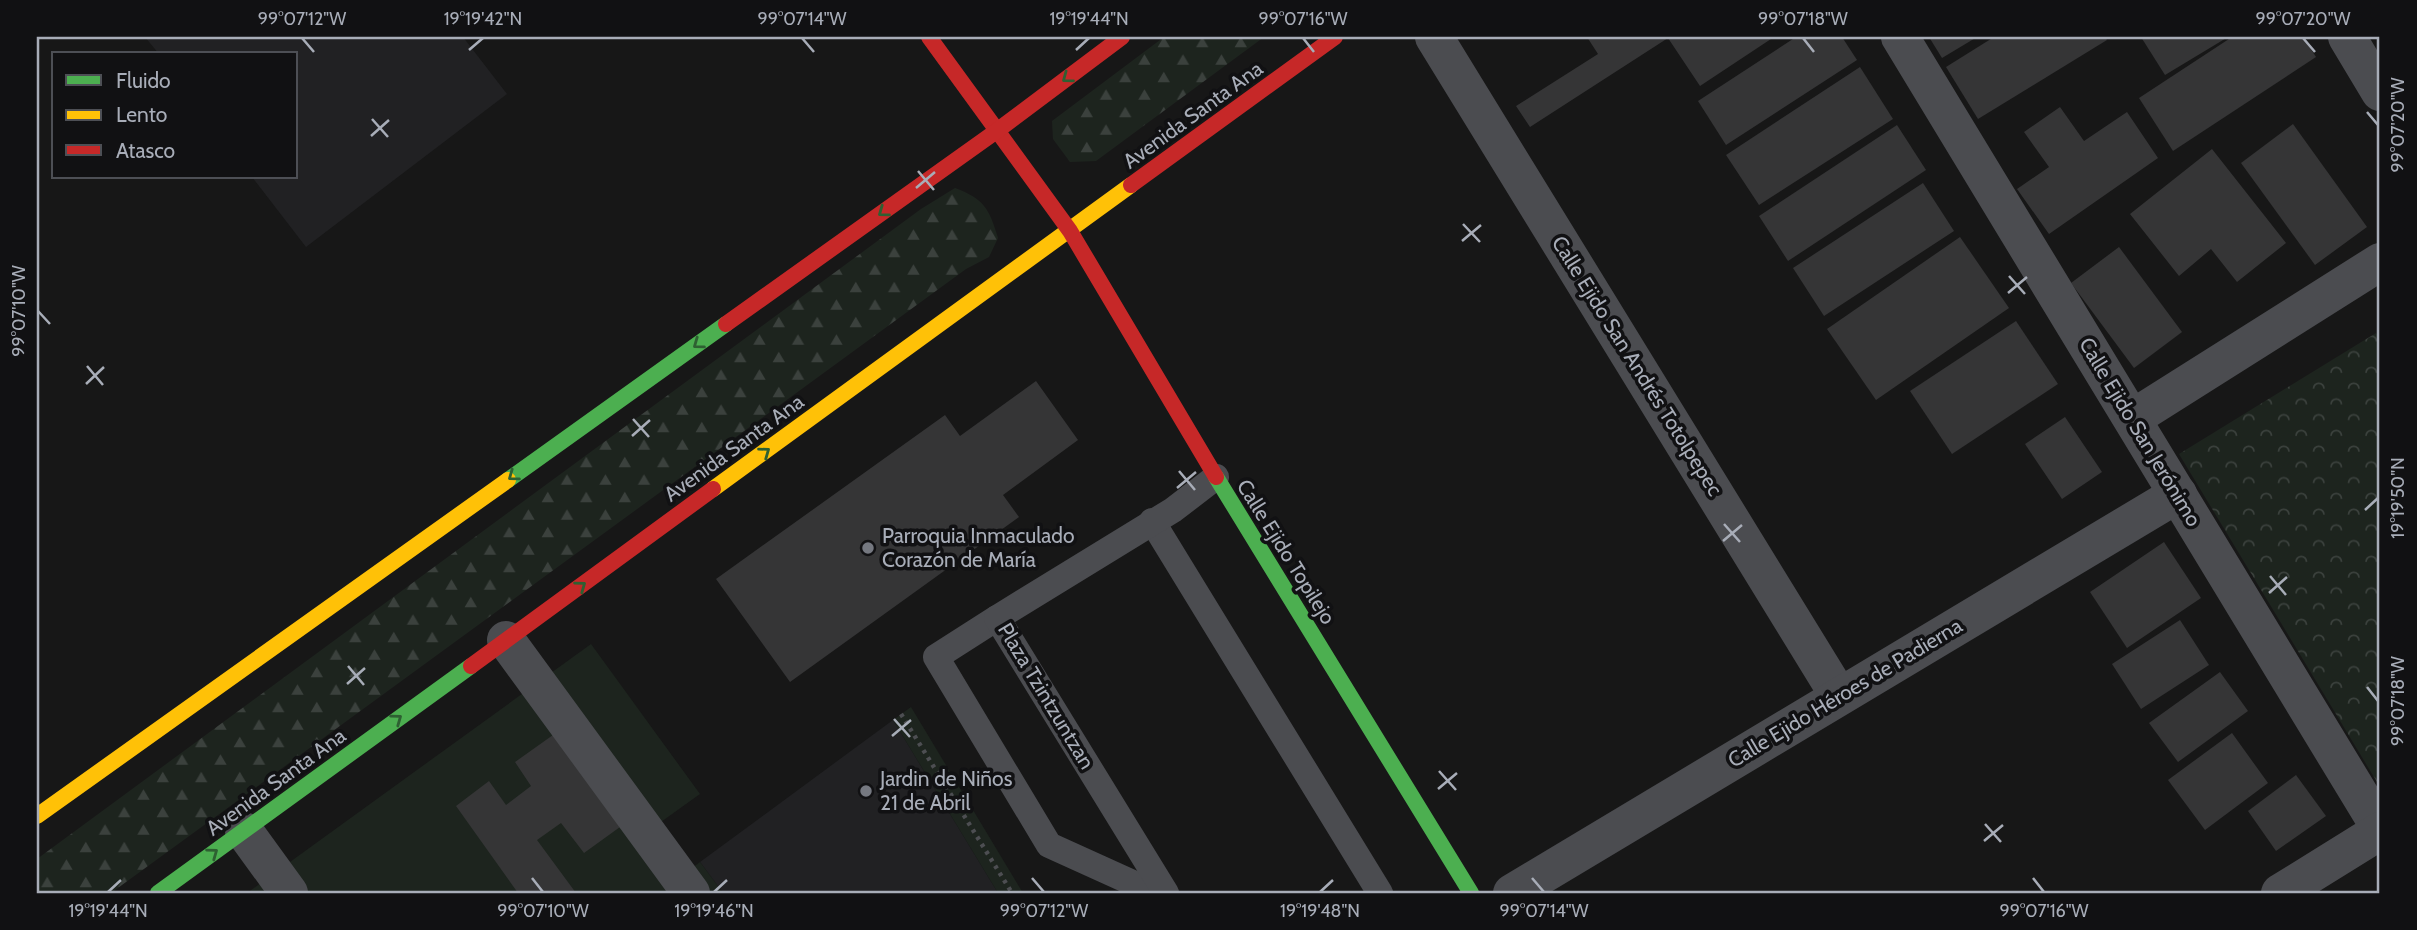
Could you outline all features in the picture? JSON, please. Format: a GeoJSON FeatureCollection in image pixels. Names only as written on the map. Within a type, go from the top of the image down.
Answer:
{"type":"FeatureCollection","features":[{"type":"Feature","properties":{"kind":"main road","name":"Calle Ejido Topilejo"},"geometry":{"type":"LineString","coordinates":[[929,37],[1070,231],[1216,477],[1471,893]]}},
{"type":"Feature","properties":{"kind":"main road"},"geometry":{"type":"LineString","coordinates":[[37,816],[998,130],[1122,37]]}},
{"type":"Feature","properties":{"kind":"main road","name":"Avenida Santa Ana"},"geometry":{"type":"LineString","coordinates":[[158,893],[1335,37]]}},
{"type":"Feature","properties":{"kind":"street","name":"Calle Ejido San Andrés Totolpepec"},"geometry":{"type":"LineString","coordinates":[[1434,37],[1839,696]]}},
{"type":"Feature","properties":{"kind":"street","name":"Calle Ejido San Jerónimo"},"geometry":{"type":"LineString","coordinates":[[1900,37],[2380,829]]}},
{"type":"Feature","properties":{"kind":"street"},"geometry":{"type":"LineString","coordinates":[[2347,37],[2380,92]]}},
{"type":"Feature","properties":{"kind":"street"},"geometry":{"type":"LineString","coordinates":[[2133,418],[2380,262]]}},
{"type":"Feature","properties":{"kind":"street","name":"Calle Ejido Héroes de Padierna"},"geometry":{"type":"LineString","coordinates":[[1512,893],[2178,494]]}},
{"type":"Feature","properties":{"kind":"street"},"geometry":{"type":"LineString","coordinates":[[506,640],[691,893]]}},
{"type":"Feature","properties":{"kind":"street"},"geometry":{"type":"LineString","coordinates":[[2280,893],[2380,829]]}},
{"type":"Feature","properties":{"kind":"street"},"geometry":{"type":"LineString","coordinates":[[244,831],[289,893]]}},
{"type":"Feature","properties":{"kind":"lane","name":"Plaza Tzintzuntzan"},"geometry":{"type":"LineString","coordinates":[[1166,893],[997,618],[1173,510],[1216,477]]}},
{"type":"Feature","properties":{"kind":"lane"},"geometry":{"type":"LineString","coordinates":[[1152,521],[1380,893]]}},
{"type":"Feature","properties":{"kind":"lane"},"geometry":{"type":"LineString","coordinates":[[997,618],[936,657],[1049,845],[1155,893]]}},
{"type":"Feature","properties":{"kind":"path"},"geometry":{"type":"LineString","coordinates":[[901,714],[1012,893]]}},
{"type":"Feature","properties":{"kind":"shaded area"},"geometry":{"type":"Polygon","coordinates":[[[145,37],[463,37],[507,94],[306,247],[253,178],[298,178],[298,52],[157,52],[145,37]]]}},
{"type":"Feature","properties":{"kind":"shaded area","name":"Jardin de Niños 21 de Abril"},"geometry":{"type":"Polygon","coordinates":[[[893,720],[998,893],[723,893],[700,862],[893,720]]]}},
{"type":"Feature","properties":{"kind":"green space"},"geometry":{"type":"Polygon","coordinates":[[[1164,37],[1264,37],[1096,161],[1070,162],[1053,139],[1052,121],[1164,37]]]}},
{"type":"Feature","properties":{"kind":"green space"},"geometry":{"type":"Polygon","coordinates":[[[955,188],[979,201],[992,219],[998,238],[989,257],[966,269],[111,893],[37,893],[37,859],[921,209],[955,188]]]}},
{"type":"Feature","properties":{"kind":"green space"},"geometry":{"type":"Polygon","coordinates":[[[2376,333],[2380,340],[2380,787],[2179,454],[2376,333]]]}},
{"type":"Feature","properties":{"kind":"green space"},"geometry":{"type":"Polygon","coordinates":[[[591,644],[700,794],[647,832],[680,877],[700,862],[723,893],[247,893],[591,644]]]}},
{"type":"Feature","properties":{"kind":"green space"},"geometry":{"type":"Polygon","coordinates":[[[911,707],[1023,893],[998,893],[893,720],[911,707]]]}},
{"type":"Feature","properties":{"kind":"building"},"geometry":{"type":"Polygon","coordinates":[[[1587,37],[1774,37],[1700,86],[1668,38],[1530,127],[1516,106],[1598,54],[1587,37]]]}},
{"type":"Feature","properties":{"kind":"building"},"geometry":{"type":"Polygon","coordinates":[[[1796,37],[1842,37],[1857,60],[1726,145],[1698,101],[1796,37]]]}},
{"type":"Feature","properties":{"kind":"building"},"geometry":{"type":"Polygon","coordinates":[[[1929,37],[1977,37],[1942,58],[1929,37]]]}},
{"type":"Feature","properties":{"kind":"building"},"geometry":{"type":"Polygon","coordinates":[[[1994,37],[2105,37],[2107,40],[1978,119],[1946,67],[1994,37]]]}},
{"type":"Feature","properties":{"kind":"building"},"geometry":{"type":"Polygon","coordinates":[[[2141,37],[2228,37],[2165,75],[2141,37]]]}},
{"type":"Feature","properties":{"kind":"building"},"geometry":{"type":"Polygon","coordinates":[[[2232,37],[2303,37],[2316,57],[2173,151],[2139,98],[2232,37]]]}},
{"type":"Feature","properties":{"kind":"building"},"geometry":{"type":"Polygon","coordinates":[[[1860,67],[1893,119],[1759,205],[1726,155],[1860,67]]]}},
{"type":"Feature","properties":{"kind":"building"},"geometry":{"type":"Polygon","coordinates":[[[2060,107],[2084,141],[2127,112],[2158,158],[2049,234],[2017,189],[2049,167],[2024,132],[2060,107]]]}},
{"type":"Feature","properties":{"kind":"building"},"geometry":{"type":"Polygon","coordinates":[[[2293,124],[2367,227],[2315,265],[2241,163],[2293,124]]]}},
{"type":"Feature","properties":{"kind":"building"},"geometry":{"type":"Polygon","coordinates":[[[1897,125],[1926,170],[1788,261],[1759,216],[1897,125]]]}},
{"type":"Feature","properties":{"kind":"building"},"geometry":{"type":"Polygon","coordinates":[[[2212,149],[2286,243],[2237,282],[2211,249],[2179,276],[2130,214],[2212,149]]]}},
{"type":"Feature","properties":{"kind":"building"},"geometry":{"type":"Polygon","coordinates":[[[1923,183],[1954,231],[1824,316],[1793,268],[1923,183]]]}},
{"type":"Feature","properties":{"kind":"building"},"geometry":{"type":"Polygon","coordinates":[[[1960,237],[2009,308],[1876,400],[1827,329],[1960,237]]]}},
{"type":"Feature","properties":{"kind":"building"},"geometry":{"type":"Polygon","coordinates":[[[2119,247],[2182,332],[2134,368],[2071,283],[2119,247]]]}},
{"type":"Feature","properties":{"kind":"building"},"geometry":{"type":"Polygon","coordinates":[[[2016,321],[2058,384],[1952,454],[1910,391],[2016,321]]]}},
{"type":"Feature","properties":{"kind":"building","name":"Parroquia Inmaculado Corazón de María"},"geometry":{"type":"Polygon","coordinates":[[[1036,381],[1078,440],[1003,495],[1019,517],[790,682],[716,579],[945,415],[960,436],[1036,381]]]}},
{"type":"Feature","properties":{"kind":"building"},"geometry":{"type":"Polygon","coordinates":[[[2065,417],[2102,472],[2062,499],[2025,444],[2065,417]]]}},
{"type":"Feature","properties":{"kind":"building"},"geometry":{"type":"Polygon","coordinates":[[[2164,542],[2201,598],[2127,648],[2090,592],[2164,542]]]}},
{"type":"Feature","properties":{"kind":"building"},"geometry":{"type":"Polygon","coordinates":[[[2180,620],[2209,665],[2141,709],[2112,664],[2180,620]]]}},
{"type":"Feature","properties":{"kind":"building"},"geometry":{"type":"Polygon","coordinates":[[[2220,672],[2248,711],[2178,762],[2149,723],[2220,672]]]}},
{"type":"Feature","properties":{"kind":"building"},"geometry":{"type":"Polygon","coordinates":[[[2232,733],[2268,783],[2205,830],[2168,780],[2232,733]]]}},
{"type":"Feature","properties":{"kind":"building"},"geometry":{"type":"Polygon","coordinates":[[[553,735],[620,827],[584,853],[561,823],[537,840],[576,893],[518,893],[456,806],[489,781],[506,805],[531,786],[515,762],[553,735]]]}},
{"type":"Feature","properties":{"kind":"building"},"geometry":{"type":"Polygon","coordinates":[[[2296,775],[2326,816],[2276,851],[2248,811],[2296,775]]]}},
{"type":"Feature","properties":{"kind":"traffic: fast"},"geometry":{"type":"LineString","coordinates":[[508,480],[726,324]]}},
{"type":"Feature","properties":{"kind":"traffic: fast"},"geometry":{"type":"LineString","coordinates":[[1216,477],[1471,893]]}},
{"type":"Feature","properties":{"kind":"traffic: fast"},"geometry":{"type":"LineString","coordinates":[[158,893],[471,666]]}},
{"type":"Feature","properties":{"kind":"traffic: slow"},"geometry":{"type":"LineString","coordinates":[[713,489],[1131,185]]}},
{"type":"Feature","properties":{"kind":"traffic: slow"},"geometry":{"type":"LineString","coordinates":[[37,816],[508,480]]}},
{"type":"Feature","properties":{"kind":"traffic: jam"},"geometry":{"type":"LineString","coordinates":[[929,37],[1070,231],[1216,477]]}},
{"type":"Feature","properties":{"kind":"traffic: jam"},"geometry":{"type":"LineString","coordinates":[[726,324],[998,130],[1122,37]]}},
{"type":"Feature","properties":{"kind":"traffic: jam"},"geometry":{"type":"LineString","coordinates":[[1131,185],[1335,37]]}},
{"type":"Feature","properties":{"kind":"traffic: jam"},"geometry":{"type":"LineString","coordinates":[[471,666],[713,489]]}},
{"type":"Feature","properties":{"kind":"place","name":"Parroquia Inmaculado Corazón de María"},"geometry":{"type":"Point","coordinates":[868,548]}},
{"type":"Feature","properties":{"kind":"place","name":"Jardin de Niños 21 de Abril"},"geometry":{"type":"Point","coordinates":[866,791]}}]}
